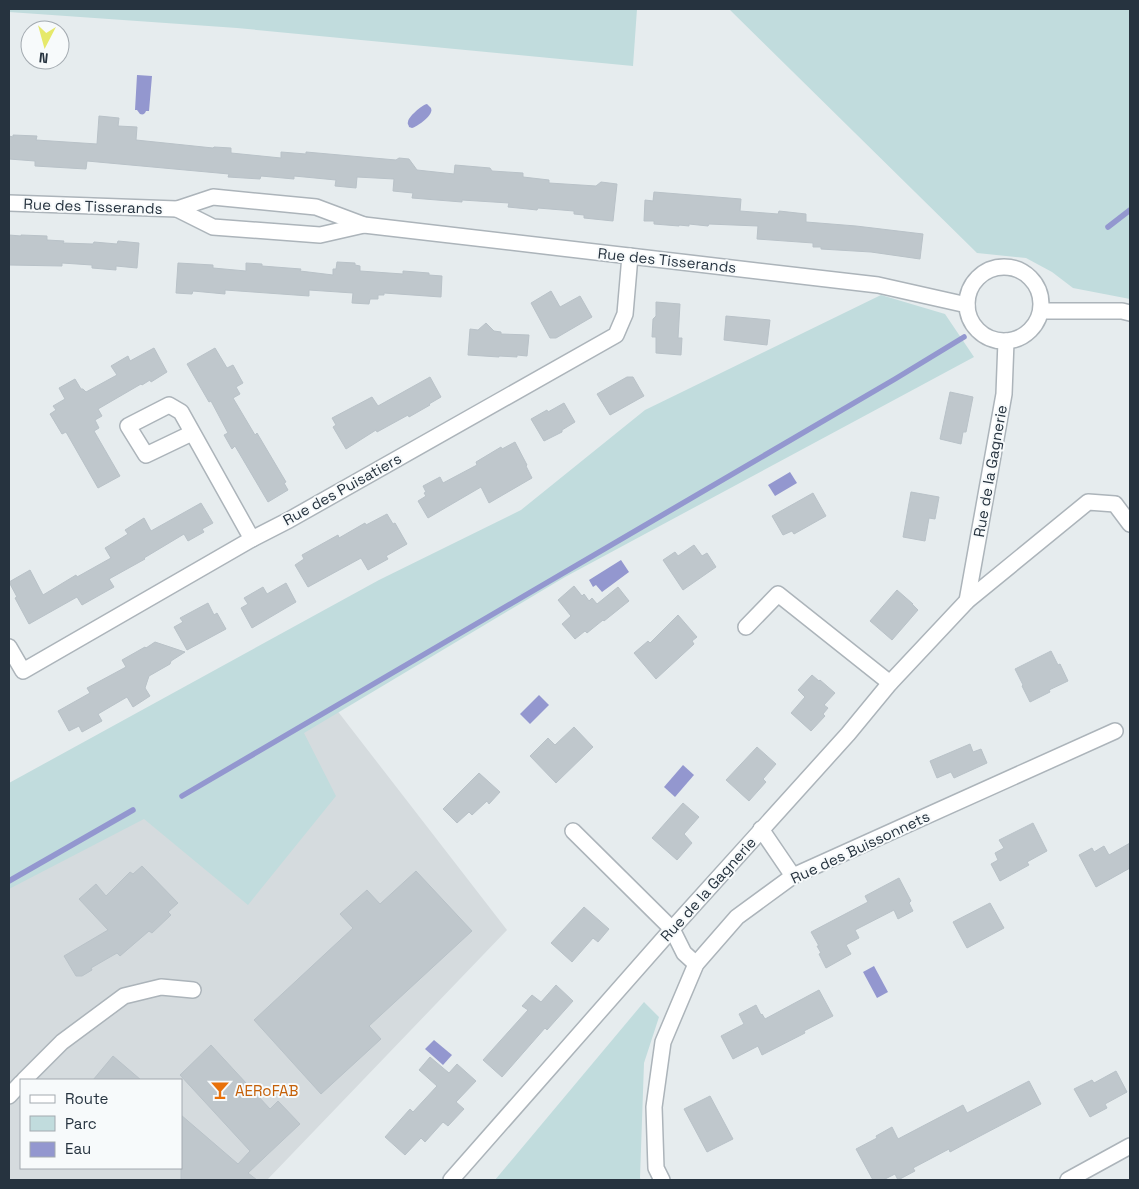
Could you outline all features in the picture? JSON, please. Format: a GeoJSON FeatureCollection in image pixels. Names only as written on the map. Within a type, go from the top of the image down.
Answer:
{"type":"FeatureCollection","features":[{"type":"Feature","properties":{"kind":"street","name":"Rue des Tisserands"},"geometry":{"type":"LineString","coordinates":[[9,204],[177,208],[213,197],[316,206],[364,225],[878,285],[967,305]]}},
{"type":"Feature","properties":{"kind":"street","name":"Rue des Tisserands"},"geometry":{"type":"LineString","coordinates":[[177,208],[213,226],[320,234],[364,225]]}},
{"type":"Feature","properties":{"kind":"street","name":"Rue des Puisatiers"},"geometry":{"type":"LineString","coordinates":[[9,647],[23,671],[252,539],[289,520],[616,335],[625,314],[630,256]]}},
{"type":"Feature","properties":{"kind":"street"},"geometry":{"type":"LineString","coordinates":[[999,267],[1010,267],[1021,270],[1038,287],[1041,311],[1038,321],[1025,335],[1006,341],[992,339],[976,328],[970,317],[967,305],[968,294],[980,276],[989,270],[999,267]]}},
{"type":"Feature","properties":{"kind":"street"},"geometry":{"type":"LineString","coordinates":[[1041,311],[1122,311],[1130,313]]}},
{"type":"Feature","properties":{"kind":"street","name":"Rue de la Gagnerie"},"geometry":{"type":"LineString","coordinates":[[967,601],[1004,394],[1006,341]]}},
{"type":"Feature","properties":{"kind":"street"},"geometry":{"type":"LineString","coordinates":[[192,433],[252,539]]}},
{"type":"Feature","properties":{"kind":"street","name":"Rue de la Gagnerie"},"geometry":{"type":"LineString","coordinates":[[452,1180],[672,929],[848,734],[890,683],[967,601],[1088,502],[1115,504],[1130,524]]}},
{"type":"Feature","properties":{"kind":"street"},"geometry":{"type":"LineString","coordinates":[[746,627],[778,594],[890,683]]}},
{"type":"Feature","properties":{"kind":"street","name":"Rue des Buissonnets"},"geometry":{"type":"LineString","coordinates":[[662,1180],[656,1168],[654,1106],[663,1042],[696,964],[737,917],[793,876],[1115,731]]}},
{"type":"Feature","properties":{"kind":"street"},"geometry":{"type":"LineString","coordinates":[[761,829],[793,876]]}},
{"type":"Feature","properties":{"kind":"street"},"geometry":{"type":"LineString","coordinates":[[573,831],[672,929],[684,953],[696,964]]}},
{"type":"Feature","properties":{"kind":"street"},"geometry":{"type":"LineString","coordinates":[[25,1079],[62,1042],[124,996],[161,987],[193,990]]}},
{"type":"Feature","properties":{"kind":"street"},"geometry":{"type":"LineString","coordinates":[[9,1096],[20,1084]]}},
{"type":"Feature","properties":{"kind":"street"},"geometry":{"type":"LineString","coordinates":[[1068,1180],[1130,1146]]}},
{"type":"Feature","properties":{"kind":"shaded area"},"geometry":{"type":"Polygon","coordinates":[[[329,700],[507,930],[267,1180],[9,1180],[9,883],[329,700]]]}},
{"type":"Feature","properties":{"kind":"green space"},"geometry":{"type":"Polygon","coordinates":[[[9,9],[637,9],[633,66],[237,28],[9,12],[9,9]]]}},
{"type":"Feature","properties":{"kind":"green space"},"geometry":{"type":"Polygon","coordinates":[[[729,9],[1130,9],[1130,299],[1073,288],[1052,272],[1026,258],[977,253],[729,9]]]}},
{"type":"Feature","properties":{"kind":"green space"},"geometry":{"type":"Polygon","coordinates":[[[881,295],[945,314],[974,357],[565,577],[304,733],[336,796],[248,905],[144,819],[9,889],[9,783],[379,580],[521,510],[645,410],[881,295]]]}},
{"type":"Feature","properties":{"kind":"green space"},"geometry":{"type":"Polygon","coordinates":[[[644,1002],[659,1017],[644,1063],[641,1180],[495,1180],[644,1002]]]}},
{"type":"Feature","properties":{"kind":"water"},"geometry":{"type":"Polygon","coordinates":[[[137,75],[152,76],[149,111],[143,114],[135,110],[137,75]]]}},
{"type":"Feature","properties":{"kind":"water"},"geometry":{"type":"Polygon","coordinates":[[[427,104],[431,108],[430,114],[417,126],[409,127],[410,117],[427,104]]]}},
{"type":"Feature","properties":{"kind":"water"},"geometry":{"type":"Polygon","coordinates":[[[790,472],[797,483],[775,496],[768,485],[790,472]]]}},
{"type":"Feature","properties":{"kind":"water"},"geometry":{"type":"Polygon","coordinates":[[[621,560],[629,572],[602,592],[596,585],[593,587],[589,580],[621,560]]]}},
{"type":"Feature","properties":{"kind":"water"},"geometry":{"type":"Polygon","coordinates":[[[539,695],[549,705],[530,724],[520,714],[539,695]]]}},
{"type":"Feature","properties":{"kind":"water"},"geometry":{"type":"Polygon","coordinates":[[[683,765],[694,775],[675,797],[664,787],[683,765]]]}},
{"type":"Feature","properties":{"kind":"water"},"geometry":{"type":"Polygon","coordinates":[[[874,966],[888,992],[877,998],[863,972],[874,966]]]}},
{"type":"Feature","properties":{"kind":"water"},"geometry":{"type":"Polygon","coordinates":[[[434,1040],[452,1055],[443,1065],[425,1049],[434,1040]]]}},
{"type":"Feature","properties":{"kind":"building"},"geometry":{"type":"Polygon","coordinates":[[[99,116],[119,118],[118,126],[137,127],[136,140],[213,148],[231,148],[231,153],[281,158],[281,152],[306,154],[306,152],[396,160],[399,158],[409,159],[417,170],[454,174],[455,165],[490,168],[492,171],[523,173],[523,177],[549,180],[549,183],[596,186],[601,182],[617,184],[613,221],[584,218],[584,215],[574,214],[574,211],[508,207],[509,203],[412,198],[413,193],[393,191],[394,179],[357,177],[356,188],[335,186],[336,180],[294,176],[294,179],[261,176],[260,179],[228,177],[229,174],[87,161],[86,169],[35,166],[35,161],[9,159],[9,136],[13,137],[13,135],[37,136],[36,140],[97,144],[99,116]]]}},
{"type":"Feature","properties":{"kind":"building"},"geometry":{"type":"Polygon","coordinates":[[[654,192],[741,199],[740,211],[778,214],[779,211],[806,214],[806,222],[923,234],[920,259],[871,252],[821,249],[821,247],[813,247],[813,243],[757,239],[758,226],[689,224],[689,226],[679,226],[654,224],[654,221],[644,221],[645,200],[653,201],[654,192]]]}},
{"type":"Feature","properties":{"kind":"building"},"geometry":{"type":"Polygon","coordinates":[[[9,235],[47,236],[47,240],[64,241],[63,243],[93,244],[94,242],[117,244],[118,241],[139,243],[137,268],[116,266],[116,270],[92,268],[92,265],[62,263],[62,266],[9,265],[9,235]]]}},
{"type":"Feature","properties":{"kind":"building"},"geometry":{"type":"Polygon","coordinates":[[[337,262],[355,263],[355,265],[360,266],[360,271],[403,274],[403,271],[442,276],[441,297],[384,293],[384,295],[378,295],[378,299],[370,299],[369,304],[352,303],[353,293],[309,290],[309,296],[225,290],[225,294],[193,291],[192,294],[176,293],[178,263],[213,265],[213,268],[246,271],[246,263],[262,264],[262,266],[301,269],[300,271],[333,275],[333,269],[336,269],[337,262]]]}},
{"type":"Feature","properties":{"kind":"building"},"geometry":{"type":"Polygon","coordinates":[[[551,291],[560,307],[580,296],[592,317],[556,338],[550,338],[531,303],[551,291]]]}},
{"type":"Feature","properties":{"kind":"building"},"geometry":{"type":"Polygon","coordinates":[[[656,302],[680,304],[678,338],[682,338],[681,355],[656,353],[656,337],[652,337],[653,319],[656,316],[656,302]]]}},
{"type":"Feature","properties":{"kind":"building"},"geometry":{"type":"Polygon","coordinates":[[[726,316],[770,320],[767,345],[724,340],[726,316]]]}},
{"type":"Feature","properties":{"kind":"building"},"geometry":{"type":"Polygon","coordinates":[[[486,323],[494,331],[501,332],[501,334],[529,335],[527,356],[468,355],[470,329],[478,330],[486,323]]]}},
{"type":"Feature","properties":{"kind":"building"},"geometry":{"type":"Polygon","coordinates":[[[154,348],[167,372],[151,382],[150,380],[141,384],[98,409],[102,416],[95,420],[99,428],[94,431],[120,476],[98,488],[66,432],[62,434],[50,414],[56,410],[53,406],[65,399],[59,388],[75,379],[81,389],[86,392],[117,375],[111,366],[128,356],[130,361],[154,348]]]}},
{"type":"Feature","properties":{"kind":"building"},"geometry":{"type":"Polygon","coordinates":[[[215,348],[227,368],[233,365],[243,383],[236,387],[240,394],[233,398],[255,435],[257,433],[286,482],[284,483],[288,490],[268,502],[235,446],[232,449],[224,435],[228,433],[211,401],[209,402],[187,364],[215,348]]]}},
{"type":"Feature","properties":{"kind":"building"},"geometry":{"type":"Polygon","coordinates":[[[430,377],[441,397],[409,417],[408,415],[377,432],[376,430],[346,449],[333,427],[336,425],[332,418],[372,397],[378,406],[430,377]]]}},
{"type":"Feature","properties":{"kind":"building"},"geometry":{"type":"Polygon","coordinates":[[[627,377],[633,377],[644,396],[610,415],[597,394],[627,377]]]}},
{"type":"Feature","properties":{"kind":"building"},"geometry":{"type":"Polygon","coordinates":[[[950,392],[973,397],[966,432],[963,432],[961,444],[940,439],[950,392]]]}},
{"type":"Feature","properties":{"kind":"building"},"geometry":{"type":"Polygon","coordinates":[[[564,403],[575,422],[562,430],[562,432],[544,441],[531,419],[564,403]]]}},
{"type":"Feature","properties":{"kind":"building"},"geometry":{"type":"Polygon","coordinates":[[[515,442],[532,478],[489,503],[481,487],[428,518],[418,501],[426,496],[423,486],[440,477],[443,483],[477,465],[476,462],[501,447],[502,449],[515,442]]]}},
{"type":"Feature","properties":{"kind":"building"},"geometry":{"type":"Polygon","coordinates":[[[911,492],[939,497],[935,519],[929,518],[925,541],[903,537],[911,492]]]}},
{"type":"Feature","properties":{"kind":"building"},"geometry":{"type":"Polygon","coordinates":[[[813,493],[826,516],[794,534],[792,531],[783,535],[772,516],[813,493]]]}},
{"type":"Feature","properties":{"kind":"building"},"geometry":{"type":"Polygon","coordinates":[[[201,503],[213,523],[202,529],[204,532],[188,541],[184,534],[109,579],[114,587],[82,605],[77,597],[29,624],[9,582],[30,570],[43,595],[76,575],[77,577],[111,558],[105,548],[128,534],[125,530],[144,518],[151,531],[201,503]]]}},
{"type":"Feature","properties":{"kind":"building"},"geometry":{"type":"Polygon","coordinates":[[[387,514],[393,524],[395,523],[407,544],[386,556],[388,559],[368,570],[361,558],[308,587],[295,565],[304,559],[302,555],[338,535],[339,538],[365,523],[366,525],[387,514]]]}},
{"type":"Feature","properties":{"kind":"building"},"geometry":{"type":"Polygon","coordinates":[[[694,545],[702,556],[707,553],[716,567],[683,590],[663,560],[675,552],[678,556],[694,545]]]}},
{"type":"Feature","properties":{"kind":"building"},"geometry":{"type":"Polygon","coordinates":[[[286,583],[296,602],[252,628],[241,608],[248,604],[244,598],[263,587],[267,594],[286,583]]]}},
{"type":"Feature","properties":{"kind":"building"},"geometry":{"type":"Polygon","coordinates":[[[574,586],[582,596],[584,594],[589,601],[592,598],[597,604],[618,587],[629,601],[587,633],[585,631],[575,639],[562,624],[571,616],[558,600],[574,586]]]}},
{"type":"Feature","properties":{"kind":"building"},"geometry":{"type":"Polygon","coordinates":[[[897,590],[918,610],[892,640],[870,621],[897,590]]]}},
{"type":"Feature","properties":{"kind":"building"},"geometry":{"type":"Polygon","coordinates":[[[208,603],[214,615],[217,613],[226,629],[187,650],[174,627],[183,622],[180,618],[208,603]]]}},
{"type":"Feature","properties":{"kind":"building"},"geometry":{"type":"Polygon","coordinates":[[[678,615],[697,637],[692,641],[694,644],[656,679],[634,653],[648,641],[650,643],[678,615]]]}},
{"type":"Feature","properties":{"kind":"building"},"geometry":{"type":"Polygon","coordinates":[[[155,642],[185,652],[171,661],[170,664],[149,676],[145,688],[150,696],[133,707],[127,697],[98,714],[102,721],[82,732],[79,726],[69,731],[58,711],[90,693],[87,688],[126,667],[122,660],[155,642]]]}},
{"type":"Feature","properties":{"kind":"building"},"geometry":{"type":"Polygon","coordinates":[[[1051,651],[1068,681],[1030,702],[1015,669],[1051,651]]]}},
{"type":"Feature","properties":{"kind":"building"},"geometry":{"type":"Polygon","coordinates":[[[812,675],[835,693],[824,705],[828,708],[823,714],[825,716],[811,731],[791,713],[805,697],[798,690],[812,675]]]}},
{"type":"Feature","properties":{"kind":"building"},"geometry":{"type":"Polygon","coordinates":[[[574,727],[593,747],[556,783],[530,756],[548,738],[555,745],[574,727]]]}},
{"type":"Feature","properties":{"kind":"building"},"geometry":{"type":"Polygon","coordinates":[[[970,744],[973,752],[981,749],[987,763],[954,778],[951,772],[937,778],[930,761],[970,744]]]}},
{"type":"Feature","properties":{"kind":"building"},"geometry":{"type":"Polygon","coordinates":[[[757,747],[776,764],[763,779],[766,782],[749,801],[726,780],[757,747]]]}},
{"type":"Feature","properties":{"kind":"building"},"geometry":{"type":"Polygon","coordinates":[[[479,773],[500,792],[489,804],[487,801],[472,815],[469,812],[457,823],[443,809],[479,773]]]}},
{"type":"Feature","properties":{"kind":"building"},"geometry":{"type":"Polygon","coordinates":[[[683,803],[699,817],[684,834],[692,843],[677,860],[652,838],[683,803]]]}},
{"type":"Feature","properties":{"kind":"building"},"geometry":{"type":"Polygon","coordinates":[[[1033,823],[1047,851],[1027,862],[1029,865],[1000,881],[991,864],[998,860],[995,853],[1004,848],[999,840],[1033,823]]]}},
{"type":"Feature","properties":{"kind":"building"},"geometry":{"type":"Polygon","coordinates":[[[1130,843],[1130,868],[1096,887],[1079,855],[1092,848],[1094,852],[1104,846],[1109,855],[1130,843]]]}},
{"type":"Feature","properties":{"kind":"building"},"geometry":{"type":"Polygon","coordinates":[[[142,866],[178,903],[168,912],[171,915],[152,933],[149,931],[120,956],[117,953],[91,968],[92,970],[82,976],[76,976],[64,956],[108,930],[79,899],[96,884],[106,896],[130,872],[133,874],[142,866]]]}},
{"type":"Feature","properties":{"kind":"building"},"geometry":{"type":"Polygon","coordinates":[[[416,871],[472,931],[369,1026],[381,1039],[321,1094],[254,1020],[353,928],[340,914],[367,890],[380,904],[416,871]]]}},
{"type":"Feature","properties":{"kind":"building"},"geometry":{"type":"Polygon","coordinates":[[[899,878],[911,901],[909,903],[913,911],[898,919],[894,910],[855,930],[859,938],[846,945],[851,954],[826,968],[819,954],[821,953],[817,946],[819,946],[811,932],[868,902],[865,896],[899,878]]]}},
{"type":"Feature","properties":{"kind":"building"},"geometry":{"type":"Polygon","coordinates":[[[990,903],[1004,928],[967,948],[953,922],[990,903]]]}},
{"type":"Feature","properties":{"kind":"building"},"geometry":{"type":"Polygon","coordinates":[[[584,907],[609,929],[598,942],[593,938],[572,962],[551,943],[584,907]]]}},
{"type":"Feature","properties":{"kind":"building"},"geometry":{"type":"Polygon","coordinates":[[[556,985],[573,1001],[547,1030],[545,1028],[502,1077],[483,1060],[528,1010],[522,1006],[532,995],[541,1002],[556,985]]]}},
{"type":"Feature","properties":{"kind":"building"},"geometry":{"type":"Polygon","coordinates":[[[819,990],[833,1016],[762,1055],[758,1046],[733,1059],[721,1036],[744,1024],[739,1014],[756,1005],[765,1019],[819,990]]]}},
{"type":"Feature","properties":{"kind":"building"},"geometry":{"type":"Polygon","coordinates":[[[211,1045],[270,1109],[278,1101],[300,1124],[248,1173],[257,1180],[181,1180],[182,1116],[238,1164],[250,1151],[180,1075],[211,1045]]]}},
{"type":"Feature","properties":{"kind":"building"},"geometry":{"type":"Polygon","coordinates":[[[113,1056],[140,1079],[94,1079],[113,1056]]]}},
{"type":"Feature","properties":{"kind":"building"},"geometry":{"type":"Polygon","coordinates":[[[430,1057],[449,1073],[457,1064],[476,1081],[456,1102],[464,1109],[448,1126],[443,1122],[425,1142],[421,1138],[405,1155],[385,1137],[410,1109],[413,1112],[437,1086],[419,1070],[430,1057]]]}},
{"type":"Feature","properties":{"kind":"building"},"geometry":{"type":"Polygon","coordinates":[[[1116,1071],[1127,1092],[1105,1104],[1107,1108],[1090,1117],[1074,1089],[1092,1080],[1094,1083],[1116,1071]]]}},
{"type":"Feature","properties":{"kind":"building"},"geometry":{"type":"Polygon","coordinates":[[[1029,1081],[1041,1104],[950,1152],[949,1149],[913,1168],[915,1171],[898,1180],[895,1174],[883,1180],[873,1180],[856,1149],[877,1138],[876,1136],[892,1127],[898,1139],[963,1105],[967,1113],[1029,1081]]]}},
{"type":"Feature","properties":{"kind":"building"},"geometry":{"type":"Polygon","coordinates":[[[710,1096],[733,1139],[707,1152],[684,1109],[710,1096]]]}},
{"type":"Feature","properties":{"kind":"waterway"},"geometry":{"type":"LineString","coordinates":[[1108,227],[1130,210]]}},
{"type":"Feature","properties":{"kind":"waterway"},"geometry":{"type":"LineString","coordinates":[[182,796],[964,337]]}},
{"type":"Feature","properties":{"kind":"waterway"},"geometry":{"type":"LineString","coordinates":[[9,881],[133,810]]}},
{"type":"Feature","properties":{"kind":"place","name":"AERoFAB"},"geometry":{"type":"Point","coordinates":[220,1090]}}]}
